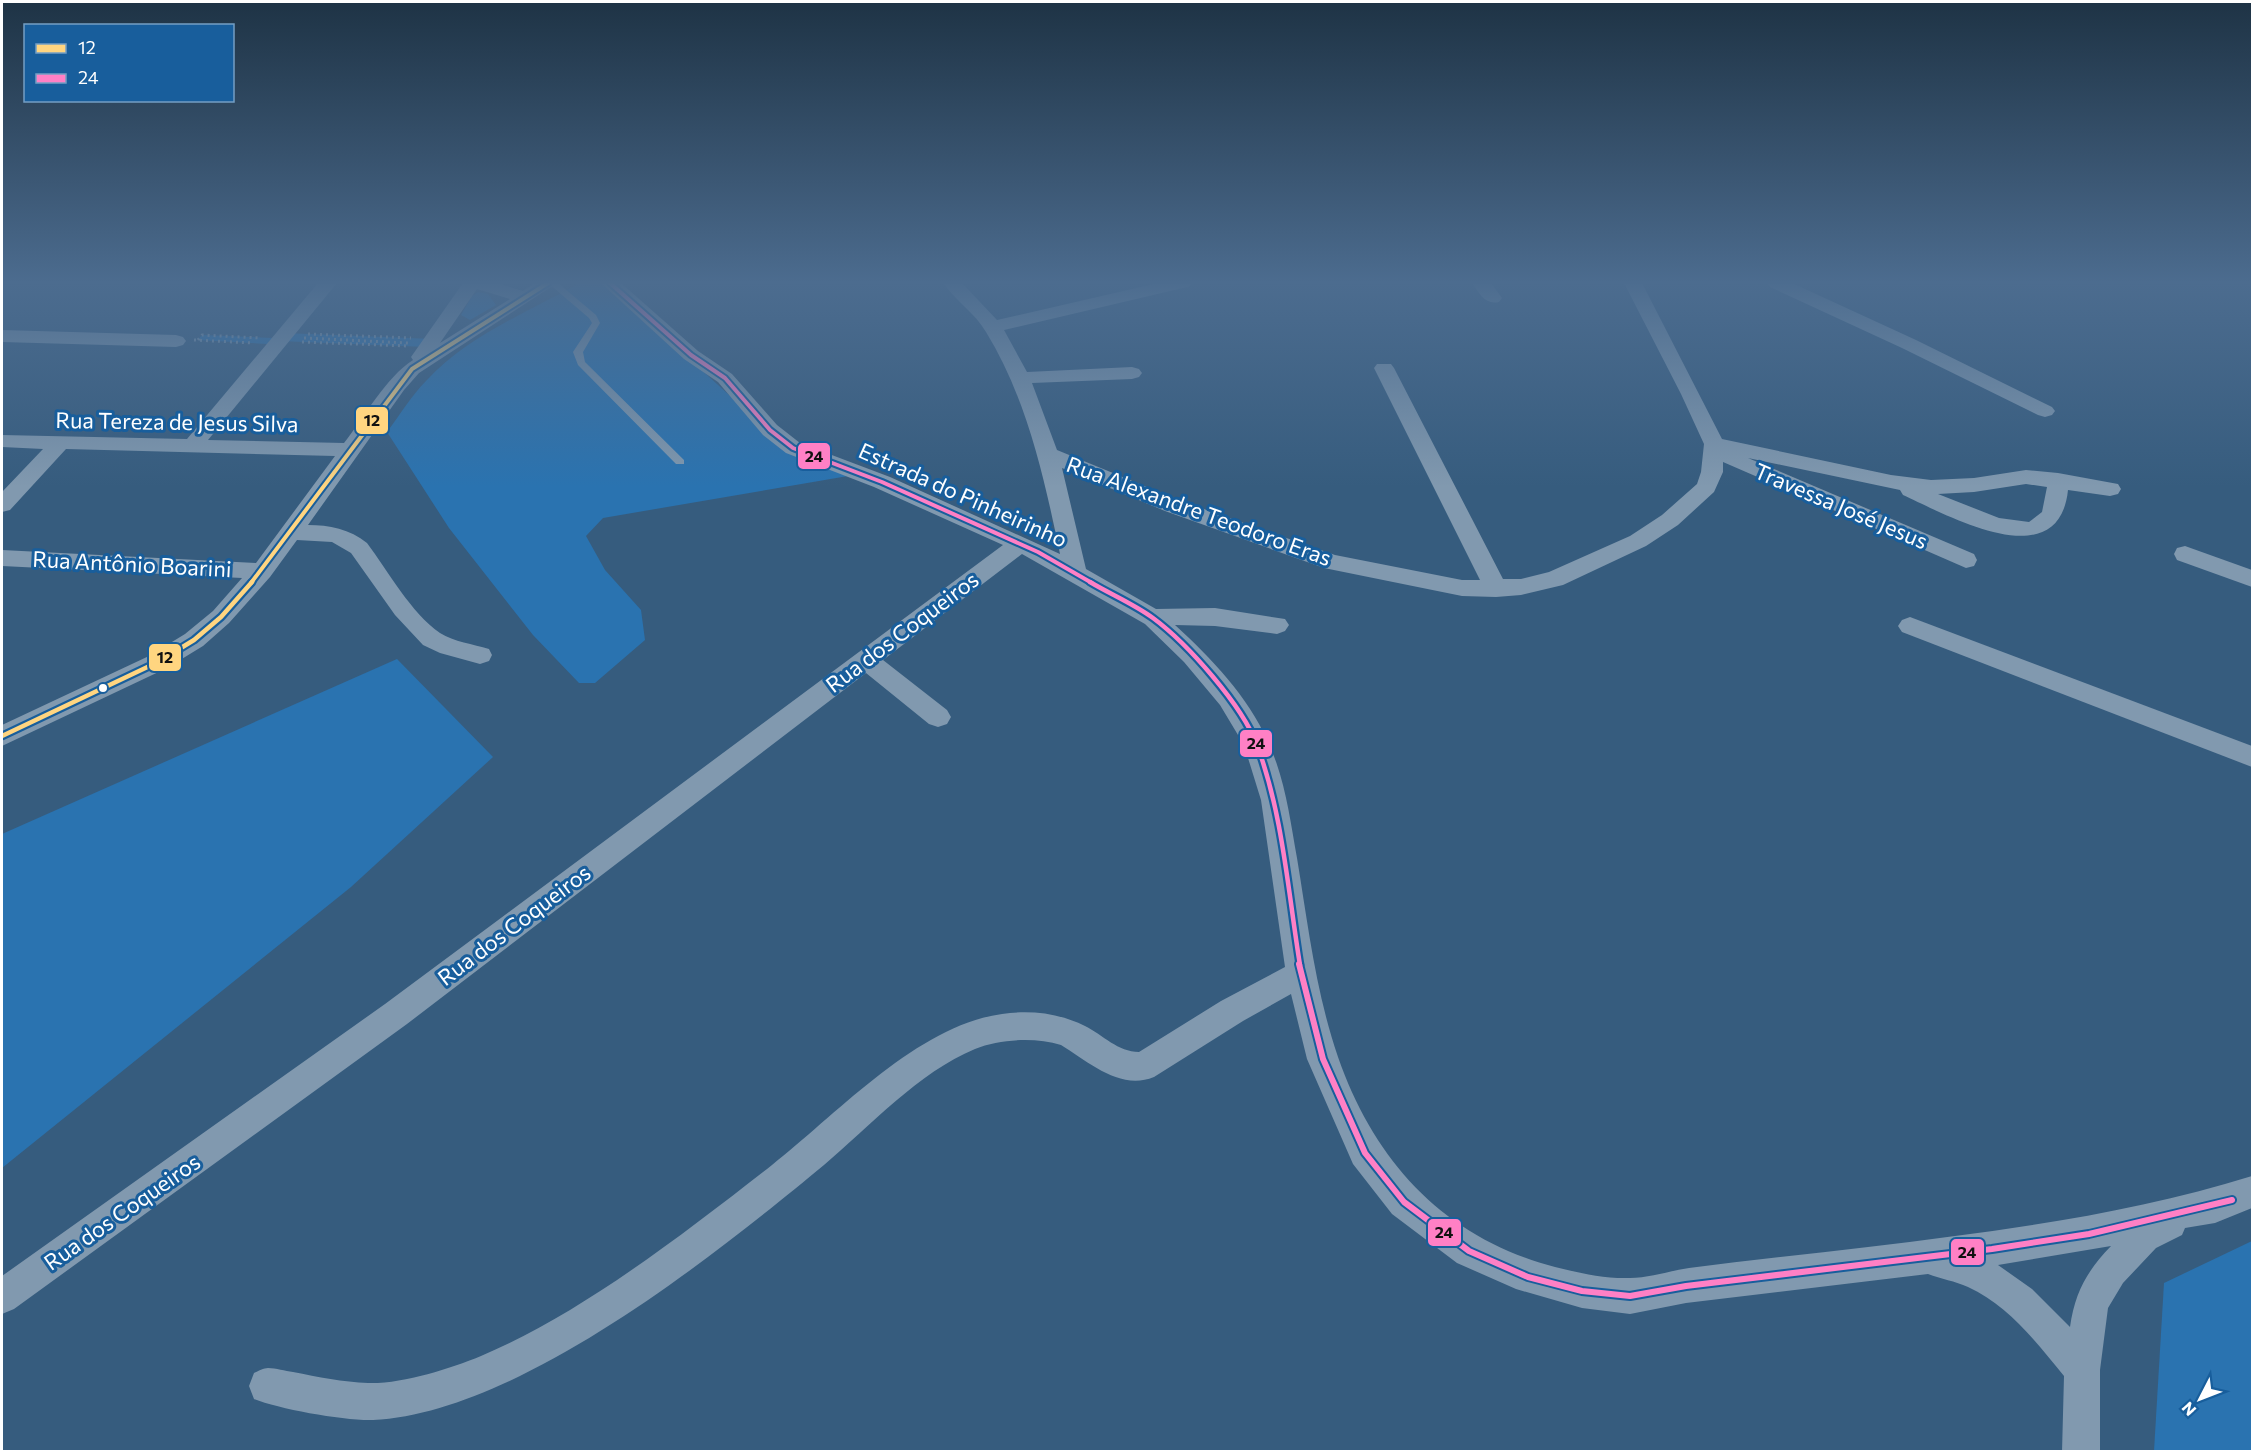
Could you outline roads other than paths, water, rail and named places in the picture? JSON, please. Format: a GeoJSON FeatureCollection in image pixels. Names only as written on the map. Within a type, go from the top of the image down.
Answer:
{"type":"FeatureCollection","features":[{"type":"Feature","properties":{"kind":"street"},"geometry":{"type":"LineString","coordinates":[[193,445],[269,351]]}},
{"type":"Feature","properties":{"kind":"street"},"geometry":{"type":"LineString","coordinates":[[2,736],[158,662],[194,640],[221,617],[291,532],[425,351]]}},
{"type":"Feature","properties":{"kind":"street"},"geometry":{"type":"LineString","coordinates":[[412,369],[440,351]]}},
{"type":"Feature","properties":{"kind":"street","name":"Estrada do Pinheirinho"},"geometry":{"type":"LineString","coordinates":[[686,351],[725,378],[781,440],[793,448],[882,482],[1020,544],[1075,572],[1153,618],[1193,656],[1229,698],[1256,743],[1274,800],[1301,974],[1323,1059],[1365,1153],[1404,1202],[1469,1251],[1528,1277],[1581,1291],[1630,1296],[1686,1286],[1913,1258]]}},
{"type":"Feature","properties":{"kind":"street"},"geometry":{"type":"LineString","coordinates":[[1005,351],[1019,378],[1049,455],[1075,572]]}},
{"type":"Feature","properties":{"kind":"street"},"geometry":{"type":"LineString","coordinates":[[1668,351],[1715,448],[1891,482],[1953,486],[2026,477],[2110,489]]}},
{"type":"Feature","properties":{"kind":"street"},"geometry":{"type":"LineString","coordinates":[[1924,351],[2045,411]]}},
{"type":"Feature","properties":{"kind":"street"},"geometry":{"type":"LineString","coordinates":[[1384,368],[1496,589]]}},
{"type":"Feature","properties":{"kind":"street"},"geometry":{"type":"LineString","coordinates":[[1019,378],[1132,373]]}},
{"type":"Feature","properties":{"kind":"street","name":"Rua Tereza de Jesus Silva"},"geometry":{"type":"LineString","coordinates":[[2,441],[350,450]]}},
{"type":"Feature","properties":{"kind":"street"},"geometry":{"type":"LineString","coordinates":[[2,505],[60,443]]}},
{"type":"Feature","properties":{"kind":"street","name":"Travessa José Jesus"},"geometry":{"type":"LineString","coordinates":[[1715,448],[1966,560]]}},
{"type":"Feature","properties":{"kind":"street","name":"Rua Alexandre Teodoro Eras"},"geometry":{"type":"LineString","coordinates":[[1049,455],[1173,506],[1332,562],[1462,588],[1496,589],[1521,587],[1555,579],[1638,541],[1670,520],[1706,487],[1712,472],[1715,448]]}},
{"type":"Feature","properties":{"kind":"street"},"geometry":{"type":"LineString","coordinates":[[1891,482],[1969,514],[2019,530],[2039,527],[2047,520],[2053,512],[2058,480]]}},
{"type":"Feature","properties":{"kind":"street"},"geometry":{"type":"LineString","coordinates":[[291,532],[340,536],[350,540],[359,548],[417,625],[431,639],[480,655]]}},
{"type":"Feature","properties":{"kind":"street","name":"Rua dos Coqueiros"},"geometry":{"type":"LineString","coordinates":[[2,1297],[396,1014],[1020,544]]}},
{"type":"Feature","properties":{"kind":"street"},"geometry":{"type":"LineString","coordinates":[[2186,554],[2253,579]]}},
{"type":"Feature","properties":{"kind":"street","name":"Rua Antônio Boarini"},"geometry":{"type":"LineString","coordinates":[[2,558],[261,571]]}},
{"type":"Feature","properties":{"kind":"street"},"geometry":{"type":"LineString","coordinates":[[1153,618],[1176,614],[1277,625]]}},
{"type":"Feature","properties":{"kind":"street"},"geometry":{"type":"LineString","coordinates":[[1910,626],[2253,757]]}},
{"type":"Feature","properties":{"kind":"street"},"geometry":{"type":"LineString","coordinates":[[866,660],[938,717]]}},
{"type":"Feature","properties":{"kind":"street"},"geometry":{"type":"LineString","coordinates":[[267,1386],[373,1402],[437,1391],[502,1366],[577,1326],[703,1239],[798,1165],[898,1081],[948,1046],[982,1032],[1023,1027],[1062,1031],[1091,1045],[1122,1065],[1132,1068],[1143,1067],[1232,1011],[1301,974]]}},
{"type":"Feature","properties":{"kind":"street"},"geometry":{"type":"LineString","coordinates":[[1913,1258],[1992,1250],[2089,1233],[2242,1196]]}},
{"type":"Feature","properties":{"kind":"street"},"geometry":{"type":"LineString","coordinates":[[2081,1452],[2082,1370],[2091,1302],[2111,1271],[2144,1236],[2185,1215],[2242,1196]]}},
{"type":"Feature","properties":{"kind":"street"},"geometry":{"type":"LineString","coordinates":[[1913,1258],[1949,1263],[1974,1270],[2001,1287],[2035,1314],[2082,1370]]}},
{"type":"Feature","properties":{"kind":"lane"},"geometry":{"type":"LineString","coordinates":[[579,351],[580,363],[680,462]]}}]}
